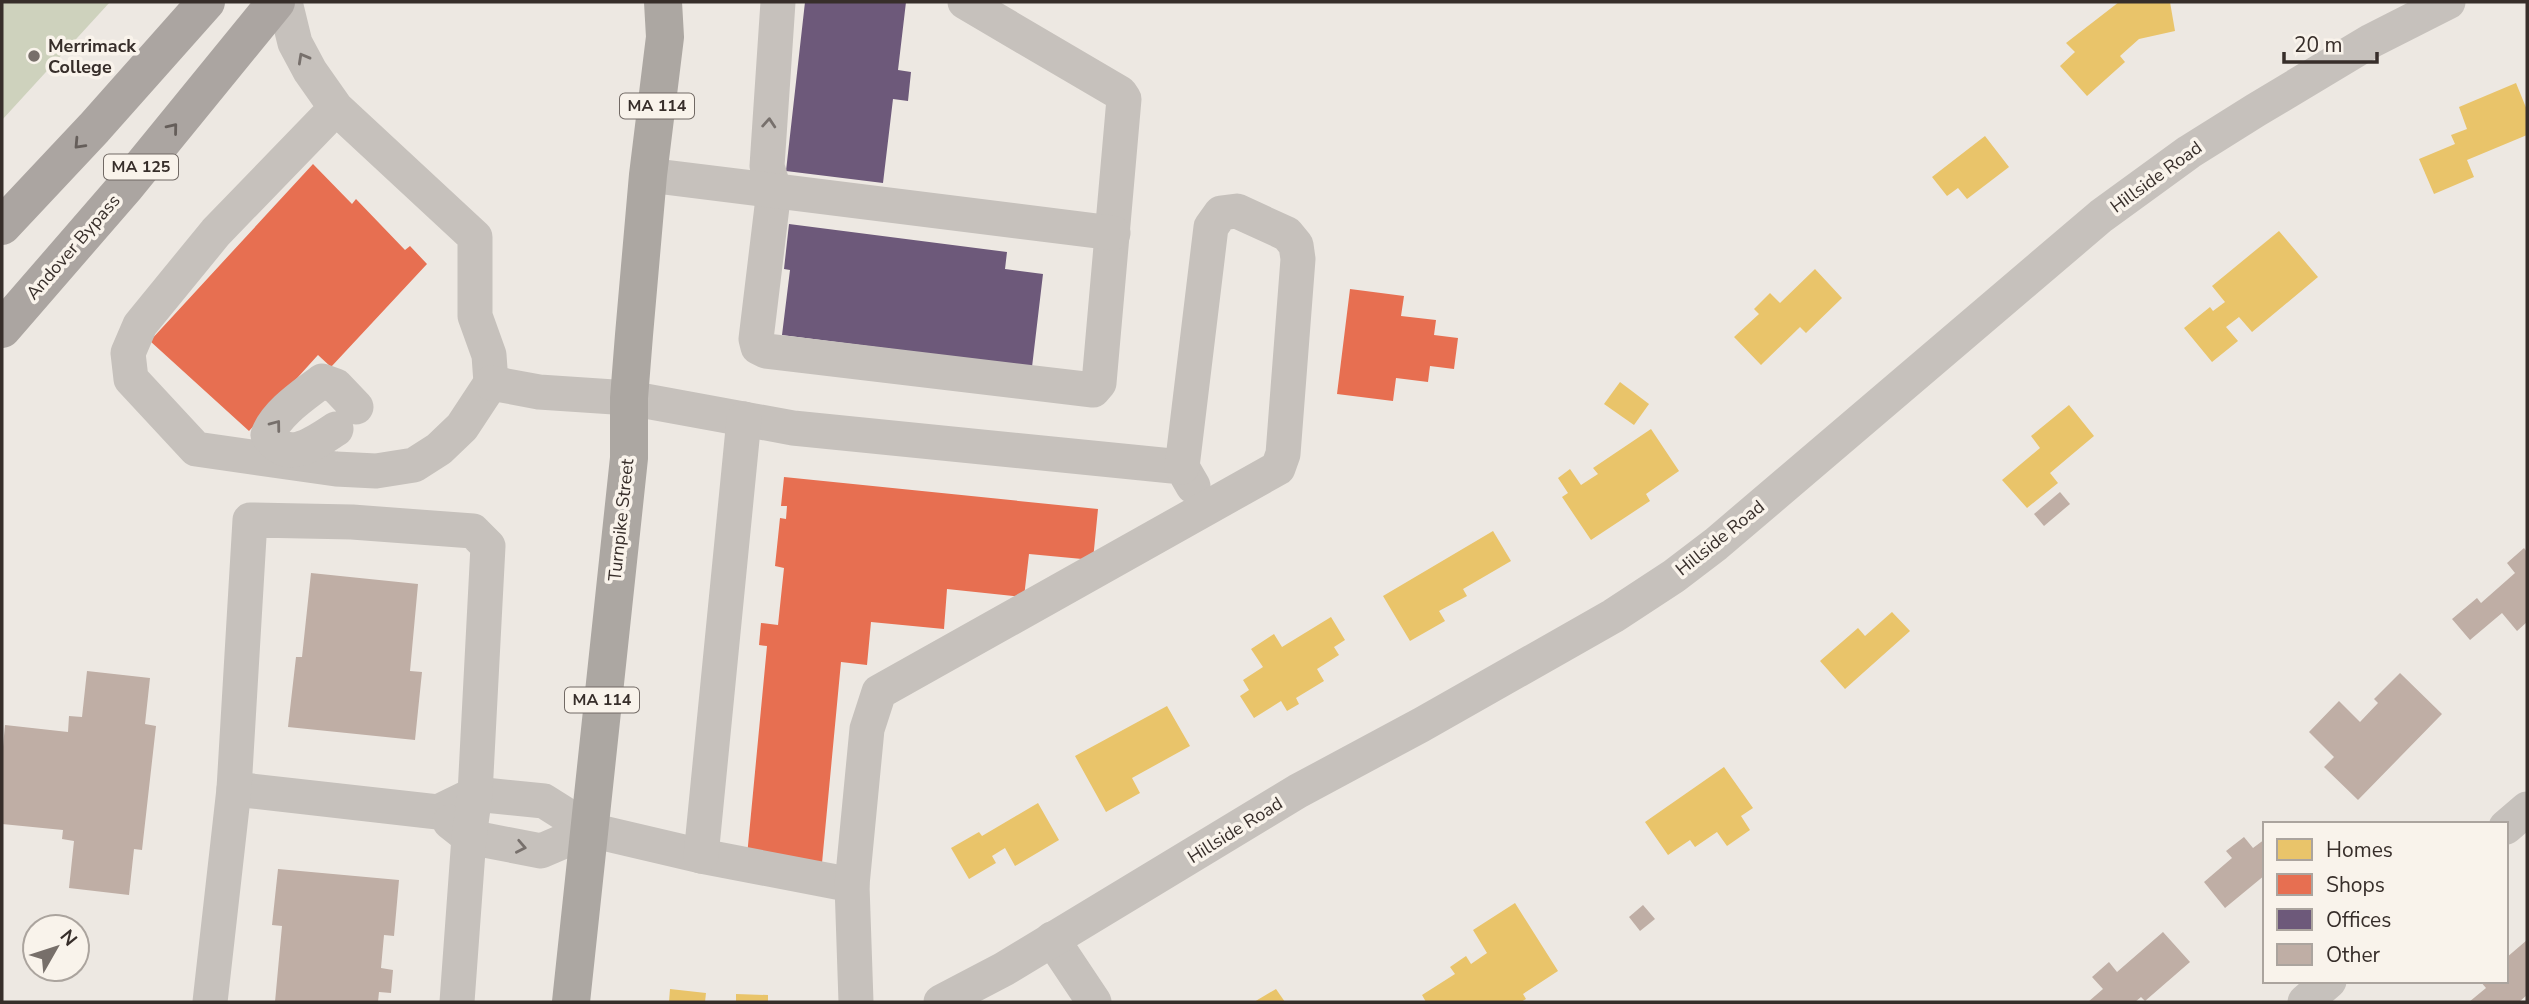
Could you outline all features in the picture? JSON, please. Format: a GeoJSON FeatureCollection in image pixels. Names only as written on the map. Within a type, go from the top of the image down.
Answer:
{"type":"FeatureCollection","features":[{"type":"Feature","properties":{"kind":"highway","name":"Turnpike Street"},"geometry":{"type":"LineString","coordinates":[[571,1002],[629,458],[629,398],[664,19],[688,2]]}},
{"type":"Feature","properties":{"kind":"main road","name":"MA 125"},"geometry":{"type":"LineString","coordinates":[[2,226],[206,2]]}},
{"type":"Feature","properties":{"kind":"main road","name":"Andover Bypass"},"geometry":{"type":"LineString","coordinates":[[2,329],[127,186],[276,2]]}},
{"type":"Feature","properties":{"kind":"street"},"geometry":{"type":"LineString","coordinates":[[285,2],[295,43],[335,108],[475,236],[475,316],[489,355],[491,383],[462,427],[439,449],[414,465],[376,471],[196,449],[131,379],[128,353],[140,325],[216,232],[335,108]]}},
{"type":"Feature","properties":{"kind":"street"},"geometry":{"type":"LineString","coordinates":[[778,2],[766,166],[774,190],[756,339],[758,347],[765,351],[1093,390],[1099,383],[1124,99],[1120,93],[965,2]]}},
{"type":"Feature","properties":{"kind":"street","name":"Hillside Road"},"geometry":{"type":"LineString","coordinates":[[941,1002],[1004,969],[1298,791],[1613,616],[1674,576],[1716,544],[1985,313],[2112,208],[2189,152],[2322,69],[2448,2]]}},
{"type":"Feature","properties":{"kind":"street"},"geometry":{"type":"LineString","coordinates":[[648,175],[1113,233]]}},
{"type":"Feature","properties":{"kind":"street"},"geometry":{"type":"LineString","coordinates":[[856,1002],[852,885],[867,729],[879,692],[1207,510],[1278,468],[1283,454],[1296,244],[1287,234],[1237,211],[1221,213],[1211,227],[1182,467],[1207,510]]}},
{"type":"Feature","properties":{"kind":"street"},"geometry":{"type":"LineString","coordinates":[[491,383],[539,392],[629,398],[793,428],[1182,467]]}},
{"type":"Feature","properties":{"kind":"street"},"geometry":{"type":"LineString","coordinates":[[701,856],[744,419]]}},
{"type":"Feature","properties":{"kind":"street"},"geometry":{"type":"LineString","coordinates":[[210,1002],[234,789],[250,520],[326,521],[473,531],[488,546],[475,794],[469,837],[457,1002]]}},
{"type":"Feature","properties":{"kind":"street"},"geometry":{"type":"LineString","coordinates":[[234,789],[438,812],[475,794],[544,801],[590,830],[701,856],[852,885]]}},
{"type":"Feature","properties":{"kind":"street"},"geometry":{"type":"LineString","coordinates":[[2508,825],[2527,809]]}},
{"type":"Feature","properties":{"kind":"street"},"geometry":{"type":"LineString","coordinates":[[438,812],[469,837],[541,851],[590,830]]}},
{"type":"Feature","properties":{"kind":"street"},"geometry":{"type":"LineString","coordinates":[[1052,939],[1094,1002]]}},
{"type":"Feature","properties":{"kind":"street"},"geometry":{"type":"LineString","coordinates":[[2305,1002],[2327,983]]}},
{"type":"Feature","properties":{"kind":"green space","name":"Merrimack College"},"geometry":{"type":"Polygon","coordinates":[[[2,2],[110,2],[2,120],[2,2]]]}},
{"type":"Feature","properties":{"kind":"building: Homes"},"geometry":{"type":"Polygon","coordinates":[[[2119,2],[2170,2],[2175,31],[2139,39],[2120,56],[2125,62],[2087,96],[2060,66],[2075,52],[2066,43],[2119,2]]]}},
{"type":"Feature","properties":{"kind":"building: Homes"},"geometry":{"type":"Polygon","coordinates":[[[2516,83],[2527,110],[2527,135],[2467,160],[2474,177],[2434,194],[2419,159],[2455,144],[2451,135],[2467,129],[2459,107],[2516,83]]]}},
{"type":"Feature","properties":{"kind":"building: Homes"},"geometry":{"type":"Polygon","coordinates":[[[1985,136],[2009,167],[1967,199],[1958,188],[1947,196],[1932,177],[1985,136]]]}},
{"type":"Feature","properties":{"kind":"building: Homes"},"geometry":{"type":"Polygon","coordinates":[[[2279,231],[2318,277],[2252,332],[2239,317],[2226,327],[2238,341],[2212,362],[2184,328],[2210,307],[2213,311],[2225,302],[2212,286],[2279,231]]]}},
{"type":"Feature","properties":{"kind":"building: Homes"},"geometry":{"type":"Polygon","coordinates":[[[1815,269],[1842,298],[1806,333],[1800,327],[1761,365],[1734,337],[1759,314],[1754,309],[1770,293],[1780,303],[1815,269]]]}},
{"type":"Feature","properties":{"kind":"building: Homes"},"geometry":{"type":"Polygon","coordinates":[[[1620,382],[1649,404],[1634,425],[1604,404],[1620,382]]]}},
{"type":"Feature","properties":{"kind":"building: Homes"},"geometry":{"type":"Polygon","coordinates":[[[2069,405],[2094,436],[2050,473],[2058,483],[2027,508],[2002,480],[2040,448],[2031,436],[2069,405]]]}},
{"type":"Feature","properties":{"kind":"building: Homes"},"geometry":{"type":"Polygon","coordinates":[[[1651,429],[1679,471],[1646,494],[1650,501],[1591,540],[1562,497],[1568,493],[1558,478],[1570,469],[1581,485],[1598,474],[1593,468],[1651,429]]]}},
{"type":"Feature","properties":{"kind":"building: Homes"},"geometry":{"type":"Polygon","coordinates":[[[1493,531],[1511,561],[1463,589],[1467,596],[1439,611],[1445,621],[1410,641],[1383,596],[1493,531]]]}},
{"type":"Feature","properties":{"kind":"building: Homes"},"geometry":{"type":"Polygon","coordinates":[[[1892,612],[1910,631],[1845,689],[1820,661],[1858,628],[1865,636],[1892,612]]]}},
{"type":"Feature","properties":{"kind":"building: Homes"},"geometry":{"type":"Polygon","coordinates":[[[1331,617],[1345,640],[1334,647],[1339,655],[1317,669],[1324,681],[1296,698],[1299,704],[1287,711],[1281,701],[1254,718],[1240,696],[1249,690],[1243,680],[1263,667],[1251,649],[1274,634],[1282,647],[1331,617]]]}},
{"type":"Feature","properties":{"kind":"building: Homes"},"geometry":{"type":"Polygon","coordinates":[[[1167,706],[1190,746],[1132,778],[1140,793],[1106,812],[1075,756],[1167,706]]]}},
{"type":"Feature","properties":{"kind":"building: Homes"},"geometry":{"type":"Polygon","coordinates":[[[1724,767],[1753,808],[1741,816],[1750,830],[1727,846],[1717,832],[1695,847],[1690,840],[1668,855],[1645,822],[1724,767]]]}},
{"type":"Feature","properties":{"kind":"building: Homes"},"geometry":{"type":"Polygon","coordinates":[[[1038,803],[1059,840],[1015,866],[1005,848],[992,856],[996,863],[969,879],[951,848],[979,832],[982,836],[1038,803]]]}},
{"type":"Feature","properties":{"kind":"building: Homes"},"geometry":{"type":"Polygon","coordinates":[[[1515,903],[1558,971],[1523,994],[1526,999],[1521,1002],[1426,1002],[1422,995],[1455,974],[1450,967],[1466,956],[1471,964],[1487,953],[1473,930],[1515,903]]]}},
{"type":"Feature","properties":{"kind":"building: Homes"},"geometry":{"type":"Polygon","coordinates":[[[670,989],[706,993],[705,1002],[669,1002],[670,989]]]}},
{"type":"Feature","properties":{"kind":"building: Homes"},"geometry":{"type":"Polygon","coordinates":[[[1276,989],[1285,1002],[1254,1002],[1276,989]]]}},
{"type":"Feature","properties":{"kind":"building: Homes"},"geometry":{"type":"Polygon","coordinates":[[[736,994],[768,995],[768,1002],[736,1002],[736,994]]]}},
{"type":"Feature","properties":{"kind":"building: Shops"},"geometry":{"type":"Polygon","coordinates":[[[313,164],[352,204],[356,199],[405,250],[410,246],[427,264],[331,367],[318,355],[249,431],[150,341],[313,164]]]}},
{"type":"Feature","properties":{"kind":"building: Shops"},"geometry":{"type":"Polygon","coordinates":[[[1350,289],[1404,296],[1401,316],[1436,320],[1434,335],[1458,338],[1454,369],[1430,366],[1428,382],[1396,378],[1393,401],[1337,394],[1350,289]]]}},
{"type":"Feature","properties":{"kind":"building: Shops"},"geometry":{"type":"Polygon","coordinates":[[[784,477],[1098,509],[1093,560],[1029,554],[1024,597],[947,589],[944,629],[871,622],[867,665],[841,662],[822,863],[747,856],[767,646],[759,645],[761,623],[778,625],[784,568],[775,566],[780,518],[786,519],[787,506],[781,506],[784,477]]]}},
{"type":"Feature","properties":{"kind":"building: Offices"},"geometry":{"type":"Polygon","coordinates":[[[805,2],[906,2],[898,70],[911,72],[908,101],[893,99],[883,183],[786,171],[805,2]]]}},
{"type":"Feature","properties":{"kind":"building: Offices"},"geometry":{"type":"Polygon","coordinates":[[[789,224],[1007,252],[1005,269],[1043,274],[1032,367],[782,335],[790,270],[784,269],[789,224]]]}},
{"type":"Feature","properties":{"kind":"building: Other"},"geometry":{"type":"Polygon","coordinates":[[[2060,492],[2070,504],[2044,526],[2034,514],[2060,492]]]}},
{"type":"Feature","properties":{"kind":"building: Other"},"geometry":{"type":"Polygon","coordinates":[[[2524,548],[2527,552],[2527,622],[2517,631],[2502,613],[2470,640],[2452,619],[2477,598],[2481,603],[2515,573],[2507,563],[2524,548]]]}},
{"type":"Feature","properties":{"kind":"building: Other"},"geometry":{"type":"Polygon","coordinates":[[[311,573],[418,584],[410,671],[422,672],[415,740],[288,727],[296,657],[302,657],[311,573]]]}},
{"type":"Feature","properties":{"kind":"building: Other"},"geometry":{"type":"Polygon","coordinates":[[[87,671],[150,678],[145,724],[156,726],[142,850],[134,849],[129,895],[69,888],[74,841],[62,839],[63,830],[2,824],[5,725],[68,732],[69,716],[82,717],[87,671]]]}},
{"type":"Feature","properties":{"kind":"building: Other"},"geometry":{"type":"Polygon","coordinates":[[[2400,673],[2442,714],[2358,800],[2324,767],[2334,757],[2309,732],[2339,701],[2360,722],[2378,703],[2374,699],[2400,673]]]}},
{"type":"Feature","properties":{"kind":"building: Other"},"geometry":{"type":"Polygon","coordinates":[[[2244,837],[2253,848],[2263,840],[2263,877],[2225,908],[2204,882],[2232,858],[2226,851],[2244,837]]]}},
{"type":"Feature","properties":{"kind":"building: Other"},"geometry":{"type":"Polygon","coordinates":[[[278,869],[399,880],[394,936],[384,935],[381,968],[393,970],[391,993],[379,992],[378,1002],[275,1002],[282,926],[272,925],[278,869]]]}},
{"type":"Feature","properties":{"kind":"building: Other"},"geometry":{"type":"Polygon","coordinates":[[[1643,905],[1655,919],[1640,931],[1629,917],[1643,905]]]}},
{"type":"Feature","properties":{"kind":"building: Other"},"geometry":{"type":"Polygon","coordinates":[[[2163,932],[2190,962],[2145,1001],[2141,997],[2135,1002],[2088,1002],[2103,989],[2092,977],[2109,962],[2117,972],[2163,932]]]}},
{"type":"Feature","properties":{"kind":"building: Other"},"geometry":{"type":"Polygon","coordinates":[[[2527,940],[2527,995],[2519,1002],[2469,1002],[2486,988],[2482,983],[2508,983],[2508,956],[2527,940]]]}},
{"type":"Feature","properties":{"kind":"place","name":"Merrimack College"},"geometry":{"type":"Point","coordinates":[34,56]}}]}
